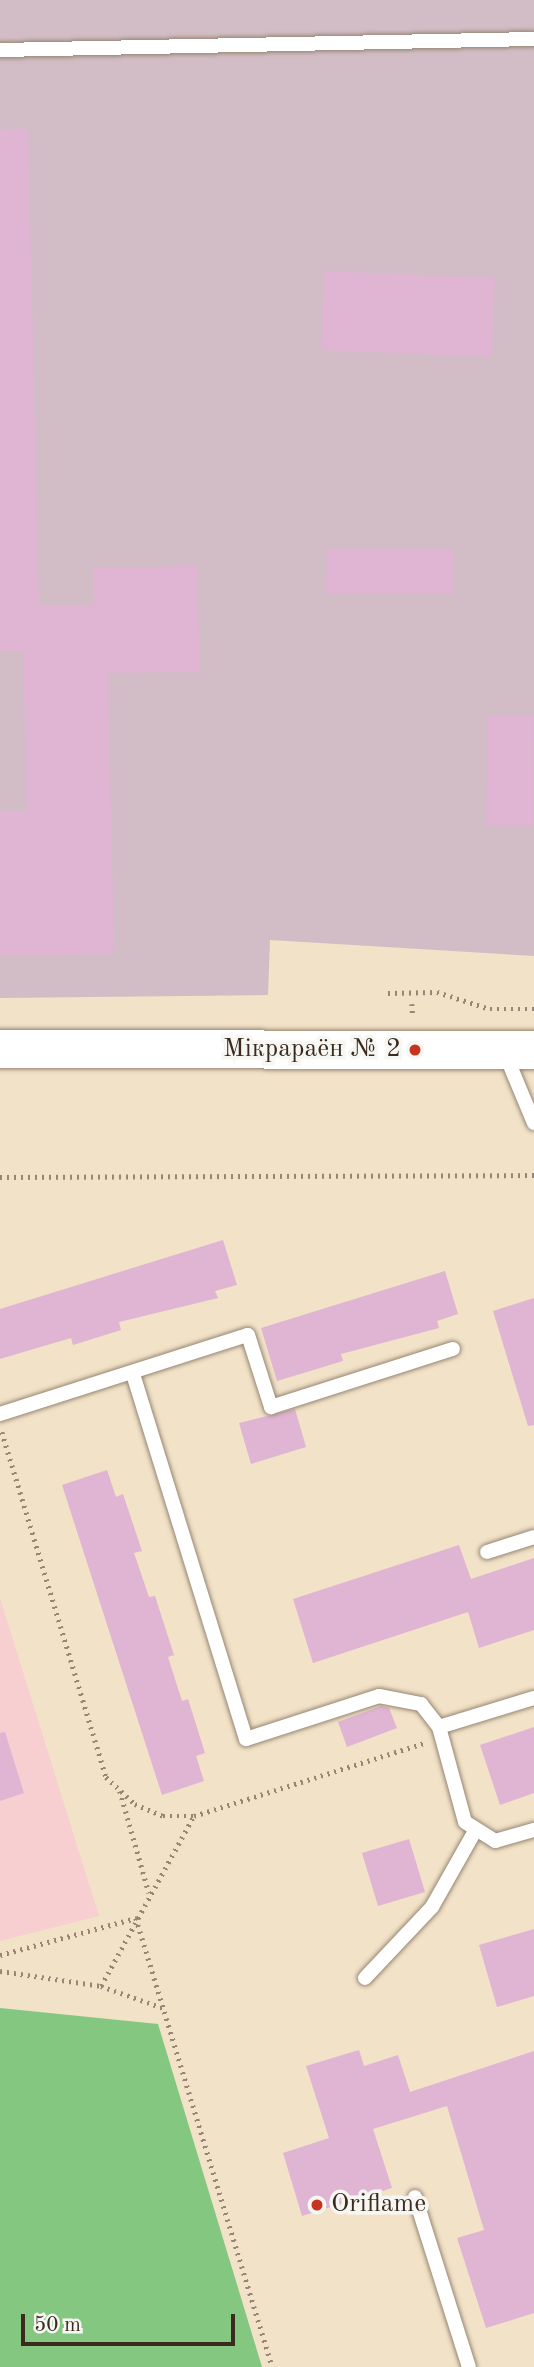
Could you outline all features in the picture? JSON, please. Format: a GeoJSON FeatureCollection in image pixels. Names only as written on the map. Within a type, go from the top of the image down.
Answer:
{"type":"FeatureCollection","features":[{"type":"Feature","properties":{"kind":"main road"},"geometry":{"type":"LineString","coordinates":[[0,1049],[519,1050]]}},
{"type":"Feature","properties":{"kind":"lane"},"geometry":{"type":"LineString","coordinates":[[0,50],[534,39]]}},
{"type":"Feature","properties":{"kind":"lane"},"geometry":{"type":"LineString","coordinates":[[519,1050],[534,1123]]}},
{"type":"Feature","properties":{"kind":"lane"},"geometry":{"type":"LineString","coordinates":[[0,1414],[133,1374],[248,1335],[271,1407],[453,1349]]}},
{"type":"Feature","properties":{"kind":"lane"},"geometry":{"type":"LineString","coordinates":[[133,1374],[246,1739],[379,1696],[421,1704],[440,1732],[458,1810],[475,1831],[495,1841],[534,1830]]}},
{"type":"Feature","properties":{"kind":"lane"},"geometry":{"type":"LineString","coordinates":[[487,1552],[534,1537]]}},
{"type":"Feature","properties":{"kind":"lane"},"geometry":{"type":"LineString","coordinates":[[440,1732],[534,1698]]}},
{"type":"Feature","properties":{"kind":"lane"},"geometry":{"type":"LineString","coordinates":[[365,1979],[432,1907],[475,1831]]}},
{"type":"Feature","properties":{"kind":"lane"},"geometry":{"type":"LineString","coordinates":[[415,2197],[469,2367]]}},
{"type":"Feature","properties":{"kind":"path"},"geometry":{"type":"LineString","coordinates":[[388,993],[437,992],[490,1009],[534,1009]]}},
{"type":"Feature","properties":{"kind":"path"},"geometry":{"type":"LineString","coordinates":[[0,1177],[534,1175]]}},
{"type":"Feature","properties":{"kind":"path"},"geometry":{"type":"LineString","coordinates":[[0,1425],[106,1777],[135,1804],[163,1816],[194,1816],[440,1732]]}},
{"type":"Feature","properties":{"kind":"path"},"geometry":{"type":"LineString","coordinates":[[120,1790],[149,1894]]}},
{"type":"Feature","properties":{"kind":"path"},"geometry":{"type":"LineString","coordinates":[[101,1986],[194,1816]]}},
{"type":"Feature","properties":{"kind":"path"},"geometry":{"type":"LineString","coordinates":[[0,1955],[136,1918]]}},
{"type":"Feature","properties":{"kind":"path"},"geometry":{"type":"LineString","coordinates":[[136,1918],[166,2009],[272,2367]]}},
{"type":"Feature","properties":{"kind":"path"},"geometry":{"type":"LineString","coordinates":[[0,1971],[101,1986],[166,2009]]}},
{"type":"Feature","properties":{"kind":"shaded area"},"geometry":{"type":"Polygon","coordinates":[[[0,0],[534,0],[534,956],[270,940],[268,995],[0,998],[0,0]]]}},
{"type":"Feature","properties":{"kind":"shaded area"},"geometry":{"type":"Polygon","coordinates":[[[0,1598],[99,1916],[0,1941],[0,1598]]]}},
{"type":"Feature","properties":{"kind":"green space"},"geometry":{"type":"Polygon","coordinates":[[[0,2008],[158,2024],[262,2367],[0,2367],[0,2008]]]}},
{"type":"Feature","properties":{"kind":"building"},"geometry":{"type":"Polygon","coordinates":[[[28,129],[39,606],[94,605],[94,568],[197,566],[200,671],[108,673],[114,954],[0,956],[0,811],[27,811],[23,651],[0,651],[0,130],[28,129]]]}},
{"type":"Feature","properties":{"kind":"building"},"geometry":{"type":"Polygon","coordinates":[[[324,271],[495,278],[492,357],[321,350],[324,271]]]}},
{"type":"Feature","properties":{"kind":"building"},"geometry":{"type":"Polygon","coordinates":[[[327,549],[453,550],[453,594],[326,593],[327,549]]]}},
{"type":"Feature","properties":{"kind":"building"},"geometry":{"type":"Polygon","coordinates":[[[488,716],[534,716],[533,826],[486,825],[488,716]]]}},
{"type":"Feature","properties":{"kind":"building"},"geometry":{"type":"Polygon","coordinates":[[[223,1240],[237,1285],[215,1291],[218,1298],[119,1322],[121,1330],[73,1345],[71,1338],[0,1359],[0,1309],[223,1240]]]}},
{"type":"Feature","properties":{"kind":"building"},"geometry":{"type":"Polygon","coordinates":[[[445,1271],[458,1314],[437,1321],[439,1328],[341,1354],[343,1361],[277,1381],[261,1328],[445,1271]]]}},
{"type":"Feature","properties":{"kind":"building"},"geometry":{"type":"Polygon","coordinates":[[[534,1298],[534,1425],[528,1426],[493,1311],[534,1298]]]}},
{"type":"Feature","properties":{"kind":"building"},"geometry":{"type":"Polygon","coordinates":[[[295,1409],[306,1447],[251,1464],[239,1423],[295,1409]]]}},
{"type":"Feature","properties":{"kind":"building"},"geometry":{"type":"Polygon","coordinates":[[[107,1470],[116,1497],[123,1494],[142,1551],[134,1553],[149,1597],[155,1596],[174,1655],[168,1657],[182,1701],[188,1699],[205,1753],[196,1756],[204,1781],[162,1795],[62,1485],[107,1470]]]}},
{"type":"Feature","properties":{"kind":"building"},"geometry":{"type":"Polygon","coordinates":[[[459,1545],[471,1579],[534,1558],[534,1630],[479,1648],[468,1612],[313,1663],[293,1599],[459,1545]]]}},
{"type":"Feature","properties":{"kind":"building"},"geometry":{"type":"Polygon","coordinates":[[[381,1706],[389,1708],[397,1728],[347,1747],[338,1722],[381,1706]]]}},
{"type":"Feature","properties":{"kind":"building"},"geometry":{"type":"Polygon","coordinates":[[[534,1727],[534,1793],[500,1805],[480,1745],[534,1727]]]}},
{"type":"Feature","properties":{"kind":"building"},"geometry":{"type":"Polygon","coordinates":[[[5,1732],[24,1793],[0,1801],[0,1733],[5,1732]]]}},
{"type":"Feature","properties":{"kind":"building"},"geometry":{"type":"Polygon","coordinates":[[[409,1839],[425,1892],[378,1906],[362,1853],[409,1839]]]}},
{"type":"Feature","properties":{"kind":"building"},"geometry":{"type":"Polygon","coordinates":[[[534,1929],[534,1996],[497,2007],[479,1945],[534,1929]]]}},
{"type":"Feature","properties":{"kind":"building"},"geometry":{"type":"Polygon","coordinates":[[[359,2050],[364,2066],[398,2055],[410,2092],[534,2051],[534,2313],[486,2328],[457,2238],[484,2230],[447,2106],[373,2129],[392,2188],[302,2216],[283,2153],[329,2138],[306,2066],[359,2050]]]}},
{"type":"Feature","properties":{"kind":"place","name":"Мікрараён № 2"},"geometry":{"type":"Point","coordinates":[415,1050]}},
{"type":"Feature","properties":{"kind":"place","name":"Oriflame"},"geometry":{"type":"Point","coordinates":[317,2205]}}]}
